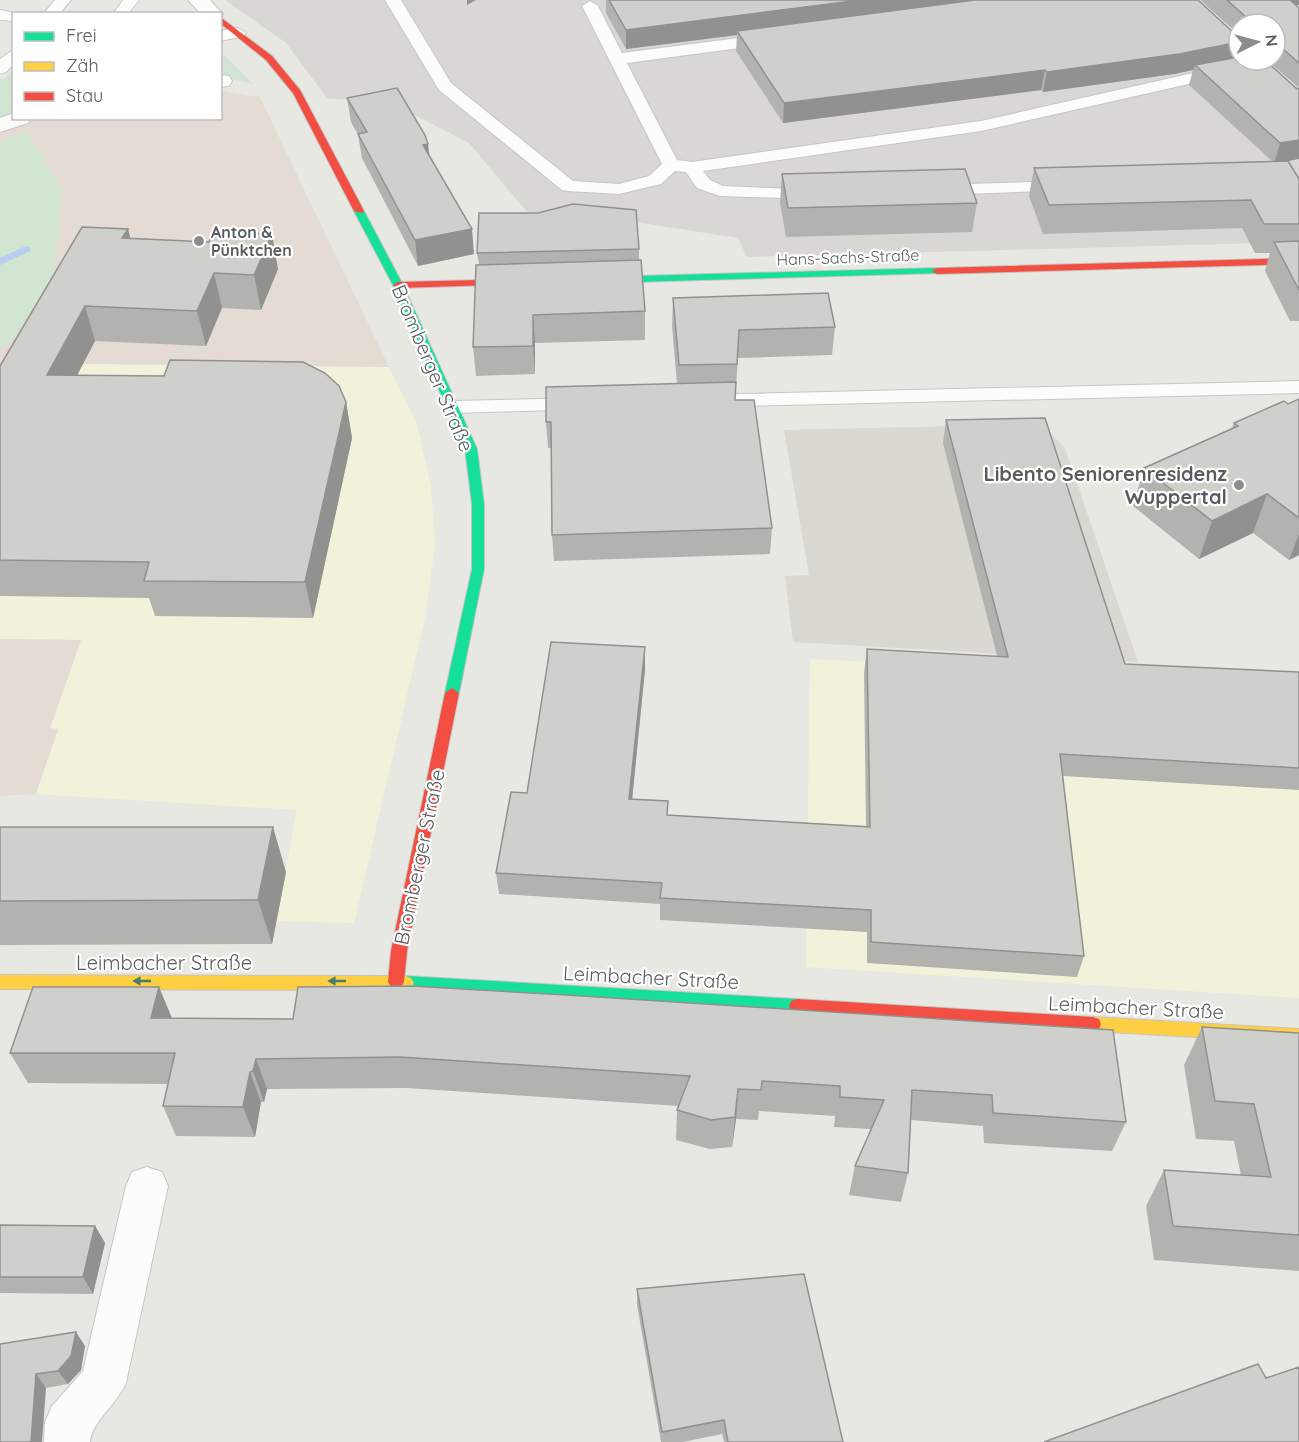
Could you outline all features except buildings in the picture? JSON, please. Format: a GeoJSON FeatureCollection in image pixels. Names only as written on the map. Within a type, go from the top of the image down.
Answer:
{"type":"FeatureCollection","features":[{"type":"Feature","properties":{"kind":"street"},"geometry":{"type":"LineString","coordinates":[[198,0],[211,12]]}},
{"type":"Feature","properties":{"kind":"street","name":"Bromberger Straße"},"geometry":{"type":"LineString","coordinates":[[222,21],[269,58],[297,92],[398,285],[471,449],[478,504],[478,569],[399,951],[396,981]]}},
{"type":"Feature","properties":{"kind":"street"},"geometry":{"type":"LineString","coordinates":[[0,125],[14,120]]}},
{"type":"Feature","properties":{"kind":"street","name":"Hans-Sachs-Straße"},"geometry":{"type":"LineString","coordinates":[[588,280],[1299,261]]}},
{"type":"Feature","properties":{"kind":"street"},"geometry":{"type":"LineString","coordinates":[[398,285],[540,281]]}},
{"type":"Feature","properties":{"kind":"street","name":"Leimbacher Straße"},"geometry":{"type":"LineString","coordinates":[[0,982],[396,981],[1299,1036]]}},
{"type":"Feature","properties":{"kind":"street"},"geometry":{"type":"LineString","coordinates":[[67,1442],[68,1422],[103,1383],[147,1186]]}},
{"type":"Feature","properties":{"kind":"lane"},"geometry":{"type":"LineString","coordinates":[[52,12],[63,0]]}},
{"type":"Feature","properties":{"kind":"lane"},"geometry":{"type":"LineString","coordinates":[[122,12],[131,0]]}},
{"type":"Feature","properties":{"kind":"lane"},"geometry":{"type":"LineString","coordinates":[[393,0],[445,86],[568,186],[619,189],[655,180],[671,165],[692,167],[981,126],[1227,70]]}},
{"type":"Feature","properties":{"kind":"lane"},"geometry":{"type":"LineString","coordinates":[[590,6],[671,165]]}},
{"type":"Feature","properties":{"kind":"lane"},"geometry":{"type":"LineString","coordinates":[[222,36],[238,33]]}},
{"type":"Feature","properties":{"kind":"lane"},"geometry":{"type":"LineString","coordinates":[[617,59],[783,37]]}},
{"type":"Feature","properties":{"kind":"lane"},"geometry":{"type":"LineString","coordinates":[[0,69],[12,56]]}},
{"type":"Feature","properties":{"kind":"lane"},"geometry":{"type":"LineString","coordinates":[[692,167],[703,184],[720,191],[828,193]]}},
{"type":"Feature","properties":{"kind":"lane"},"geometry":{"type":"LineString","coordinates":[[920,190],[1082,185]]}},
{"type":"Feature","properties":{"kind":"lane"},"geometry":{"type":"LineString","coordinates":[[682,402],[1299,387]]}},
{"type":"Feature","properties":{"kind":"lane"},"geometry":{"type":"LineString","coordinates":[[454,407],[598,404]]}},
{"type":"Feature","properties":{"kind":"shaded area"},"geometry":{"type":"Polygon","coordinates":[[[225,0],[1155,0],[1227,66],[1227,72],[1234,72],[1299,132],[1299,242],[747,257],[738,238],[623,220],[538,225],[469,143],[393,104],[327,98],[286,43],[225,0]]]}},
{"type":"Feature","properties":{"kind":"shaded area"},"geometry":{"type":"Polygon","coordinates":[[[222,56],[225,56],[253,84],[222,77],[222,56]]]}},
{"type":"Feature","properties":{"kind":"shaded area"},"geometry":{"type":"Polygon","coordinates":[[[12,71],[12,117],[0,122],[0,79],[4,79],[12,71]]]}},
{"type":"Feature","properties":{"kind":"shaded area","name":"Anton & Pünktchen"},"geometry":{"type":"Polygon","coordinates":[[[222,91],[260,97],[389,367],[0,363],[0,130],[28,120],[222,120],[222,91]]]}},
{"type":"Feature","properties":{"kind":"shaded area"},"geometry":{"type":"Polygon","coordinates":[[[27,132],[63,191],[53,278],[20,332],[0,349],[0,141],[27,132]]]}},
{"type":"Feature","properties":{"kind":"shaded area"},"geometry":{"type":"Polygon","coordinates":[[[0,363],[389,367],[417,424],[431,487],[435,544],[426,613],[354,923],[276,921],[297,810],[36,794],[58,730],[50,729],[81,640],[0,639],[0,363]]]}},
{"type":"Feature","properties":{"kind":"shaded area"},"geometry":{"type":"Polygon","coordinates":[[[1040,424],[1065,448],[1138,662],[793,642],[785,576],[809,575],[784,430],[1040,424]]]}},
{"type":"Feature","properties":{"kind":"shaded area"},"geometry":{"type":"Polygon","coordinates":[[[0,639],[81,640],[50,728],[58,729],[36,794],[0,796],[0,639]]]}},
{"type":"Feature","properties":{"kind":"shaded area"},"geometry":{"type":"Polygon","coordinates":[[[810,659],[1299,683],[1299,998],[806,967],[810,659]]]}},
{"type":"Feature","properties":{"kind":"waterway"},"geometry":{"type":"LineString","coordinates":[[0,262],[26,249]]}},
{"type":"Feature","properties":{"kind":"traffic: fast"},"geometry":{"type":"LineString","coordinates":[[359,211],[398,285],[471,449],[478,504],[478,569],[452,693]]}},
{"type":"Feature","properties":{"kind":"traffic: fast"},"geometry":{"type":"LineString","coordinates":[[599,280],[937,271]]}},
{"type":"Feature","properties":{"kind":"traffic: fast"},"geometry":{"type":"LineString","coordinates":[[406,983],[797,1006]]}},
{"type":"Feature","properties":{"kind":"traffic: slow"},"geometry":{"type":"LineString","coordinates":[[0,982],[406,983]]}},
{"type":"Feature","properties":{"kind":"traffic: slow"},"geometry":{"type":"LineString","coordinates":[[1093,1024],[1299,1036]]}},
{"type":"Feature","properties":{"kind":"traffic: jam"},"geometry":{"type":"LineString","coordinates":[[222,21],[269,58],[297,92],[359,211]]}},
{"type":"Feature","properties":{"kind":"traffic: jam"},"geometry":{"type":"LineString","coordinates":[[937,271],[1299,261]]}},
{"type":"Feature","properties":{"kind":"traffic: jam"},"geometry":{"type":"LineString","coordinates":[[398,285],[520,282]]}},
{"type":"Feature","properties":{"kind":"traffic: jam"},"geometry":{"type":"LineString","coordinates":[[396,982],[399,951],[452,693]]}},
{"type":"Feature","properties":{"kind":"traffic: jam"},"geometry":{"type":"LineString","coordinates":[[797,1006],[1093,1024]]}},
{"type":"Feature","properties":{"kind":"place","name":"Anton & Pünktchen"},"geometry":{"type":"Point","coordinates":[199,241]}},
{"type":"Feature","properties":{"kind":"place","name":"Libento Seniorenresidenz Wuppertal"},"geometry":{"type":"Point","coordinates":[1239,485]}}]}
